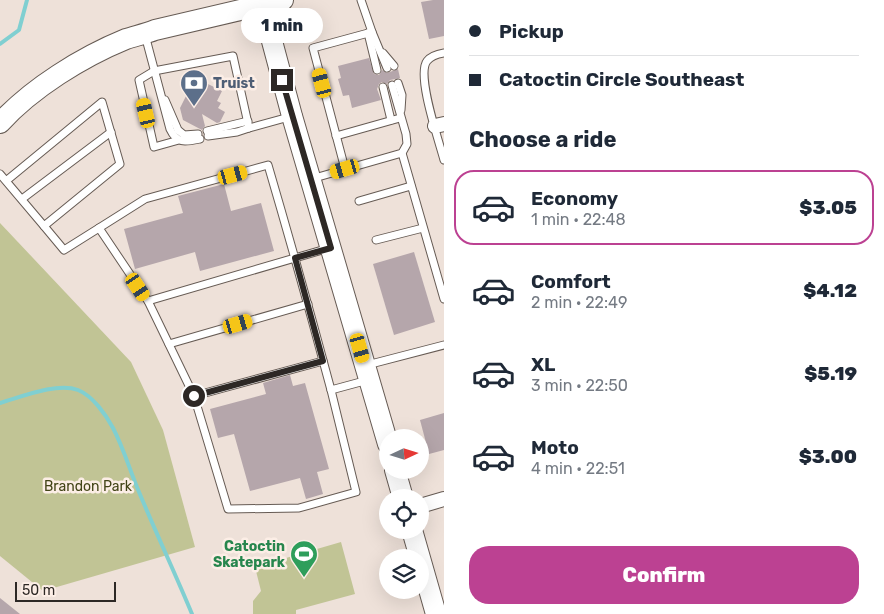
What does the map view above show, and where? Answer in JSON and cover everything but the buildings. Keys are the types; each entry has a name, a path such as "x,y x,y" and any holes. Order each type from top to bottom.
{"main road":[{"path":"0,123 38,90 75,65 128,38 145,35 155,30 261,2 283,0"},
{"path":"261,2 310,179 384,429"},
{"path":"415,539 436,614"}],"street":[{"path":"429,503 444,499"}],"lane":[{"path":"361,0 370,33 385,68 378,45 370,33"},
{"path":"345,169 312,48 370,33"},
{"path":"145,35 154,71 173,137 187,142 199,136 184,135 178,130 160,91"},
{"path":"444,53 435,55 427,61 423,70 424,87 440,125 444,160"},
{"path":"179,140 154,147 138,80 154,71 233,56 249,125"},
{"path":"396,119 402,95 390,85 396,119 406,134 407,144 402,153 444,299"},
{"path":"6,180 102,102 120,164 44,226"},
{"path":"208,134 292,116"},
{"path":"336,136 396,119"},
{"path":"22,200 111,132"},
{"path":"310,179 402,153"},
{"path":"0,174 64,250 145,199 268,166 308,304 356,492 299,508 228,509 194,396 148,301 99,228"},
{"path":"359,201 411,186"},
{"path":"376,240 423,228"},
{"path":"148,301 331,248"},
{"path":"169,344 308,304"},
{"path":"331,390 367,372 444,345"},
{"path":"194,396 323,361"}],"green space":[{"name":"Brandon Park","path":"0,223 131,362 163,430 195,547 43,591 0,556"},
{"name":"Catoctin Skatepark","path":"341,542 355,594 296,610 296,614 253,614 253,601 261,591 255,567"}],"waterway":[{"path":"0,44 19,30 27,0"},
{"path":"0,403 39,391 69,388 84,393 98,406 117,436 145,507 192,614"}],"place":[{"name":"Truist","path":"194,107"},
{"name":"Catoctin Skatepark","path":"304,578"}],"route":[{"path":"194,396 323,361 295,258 331,248 282,80"}]}
